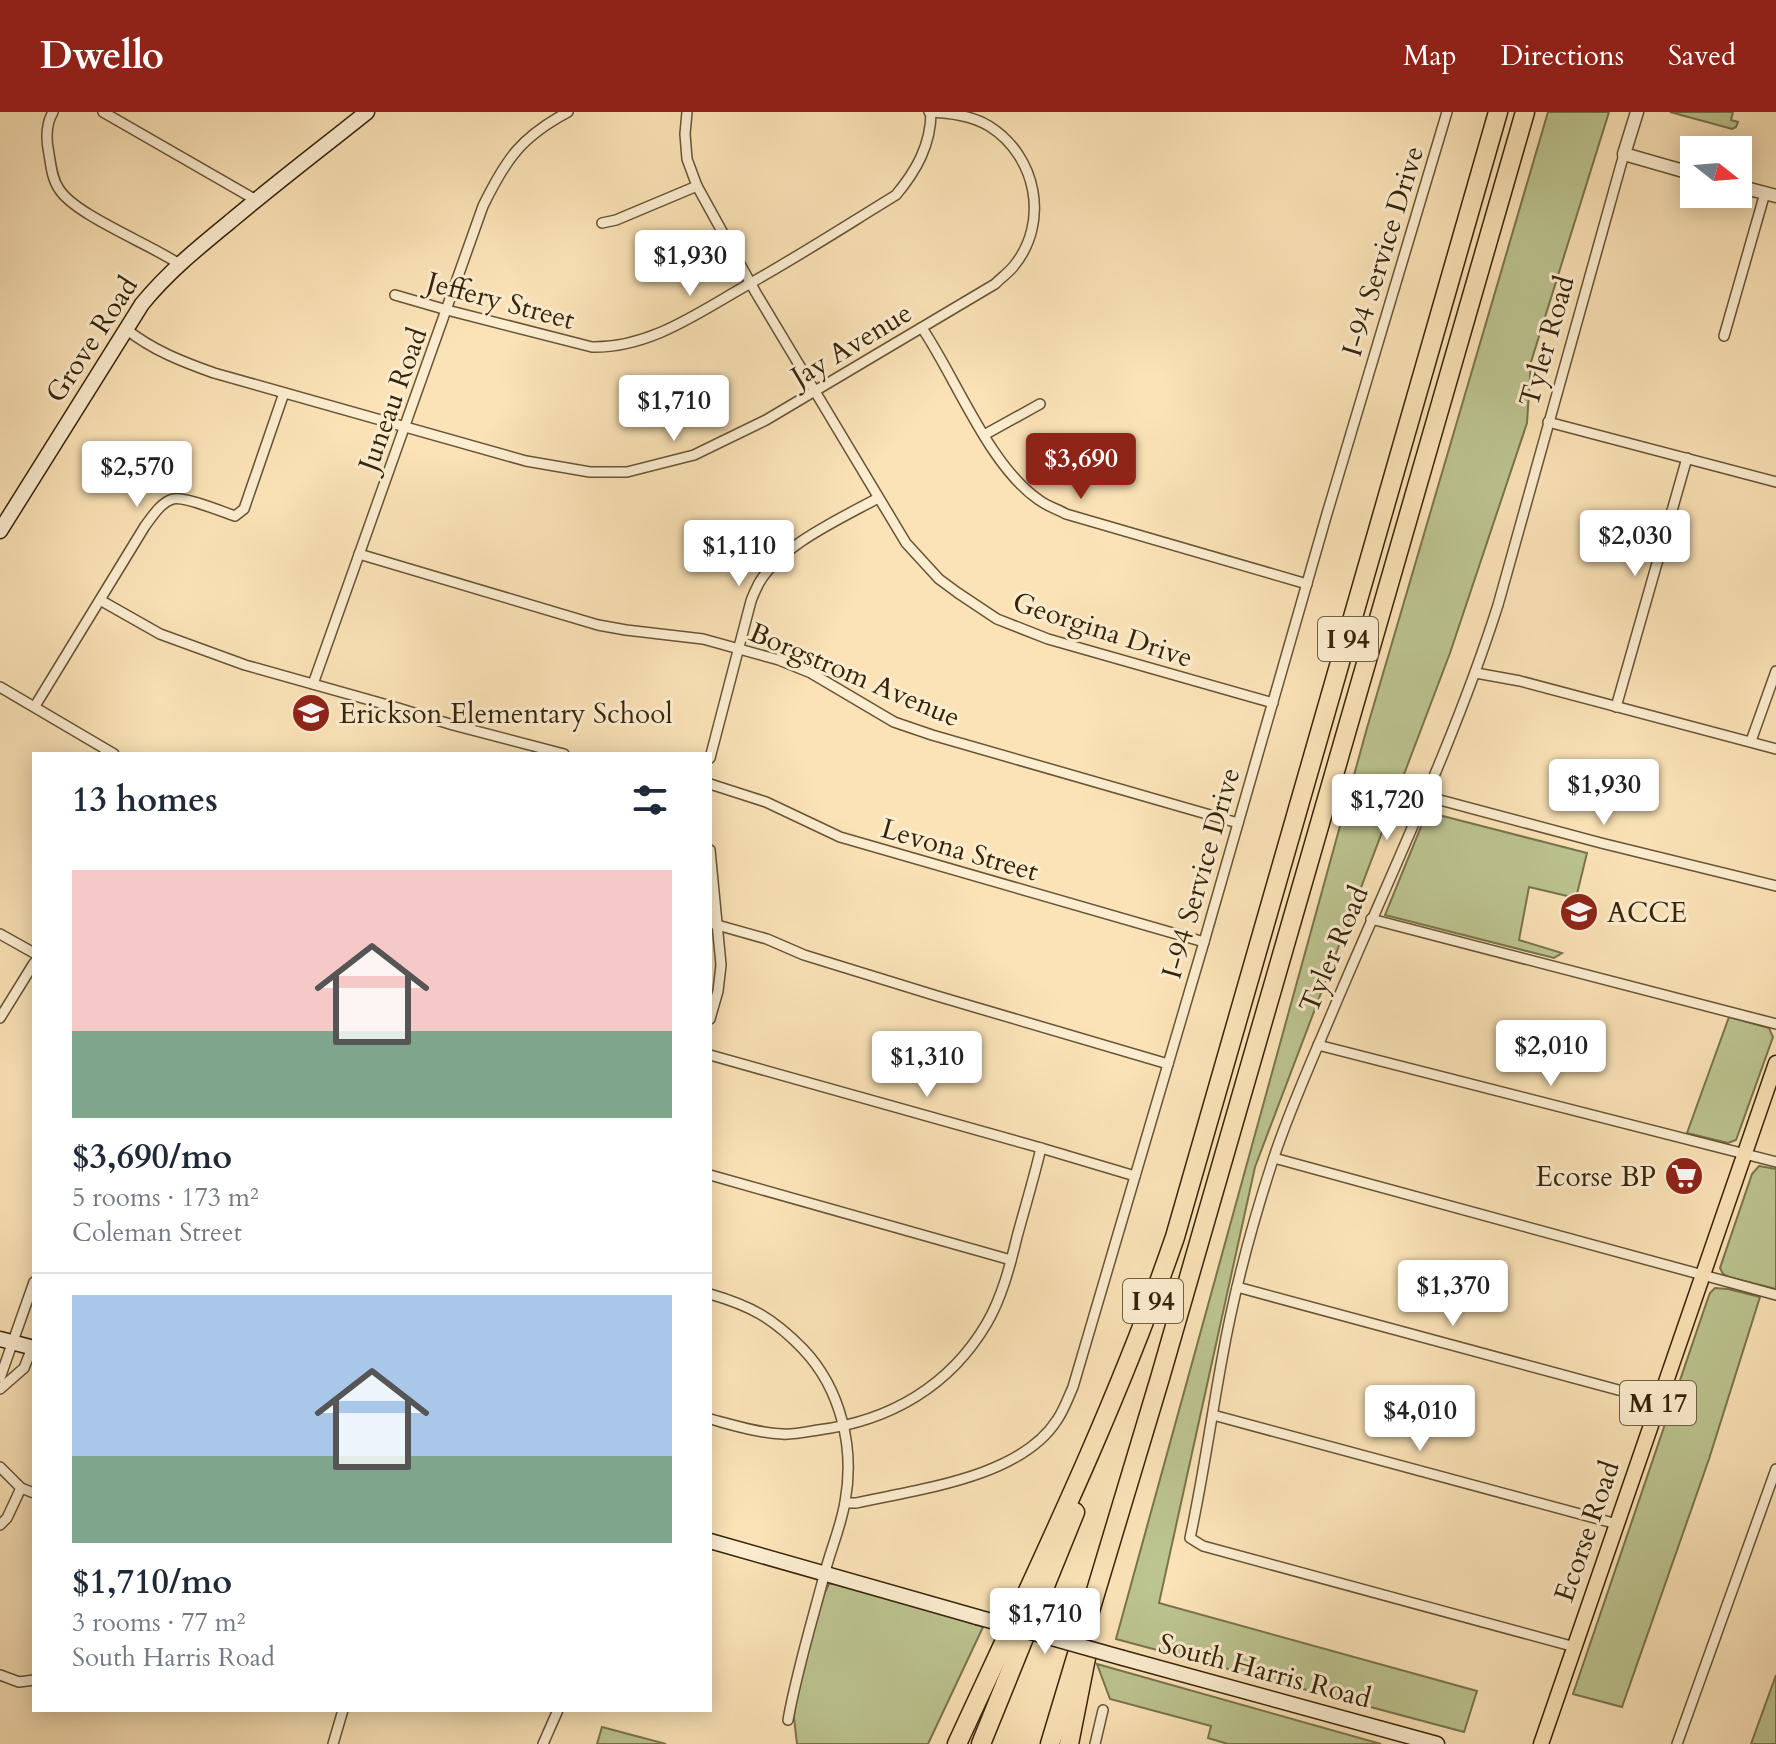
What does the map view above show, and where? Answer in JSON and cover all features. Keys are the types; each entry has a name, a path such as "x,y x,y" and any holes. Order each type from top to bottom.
{"highway":[{"name":"I 94","path":"957,1744 1098,1433 1157,1290 1190,1190 1498,112"},
{"name":"I 94","path":"1050,1744 1160,1378 1525,112"},
{"path":"981,1744 1095,1465 1098,1433"},
{"path":"1069,1744 1089,1643 1088,1612"}],"main road":[{"name":"Grove Road","path":"0,531 126,329 158,284 256,200 367,112"},
{"name":"Ecorse Road","path":"1541,1744 1776,1063"},
{"path":"6,1341 32,1348"},
{"name":"South Harris Road","path":"712,1542 1437,1744"}],"street":[{"path":"53,112 48,125 48,147 54,180 61,193 81,210 179,264"},
{"path":"103,112 256,200"},
{"name":"Juneau Road","path":"313,684 483,206 498,174 516,150 542,126 568,112"},
{"name":"Georgina Drive","path":"687,112 687,159 697,186 878,498 906,543 939,579 997,619 1048,639 1273,703"},
{"name":"Jeffery Street","path":"395,295 592,347 614,347 642,341 751,283 896,195 912,176 926,148 930,112"},
{"name":"Jay Avenue","path":"126,329 181,362 526,461 590,472 627,472 694,455 766,420 995,284 1014,267 1028,242 1034,216 1034,197 1028,170 1014,148 988,126 960,115 930,112"},
{"name":"I-94 Service Drive","path":"845,1503 982,1474 1022,1455 1057,1421 1073,1387 1447,112"},
{"name":"Tyler Road","path":"1575,1647 1203,1546 1190,1538 1237,1287 1274,1158 1318,1045 1476,673 1637,112"},
{"path":"1624,154 1680,170"},
{"path":"602,223 697,186"},
{"path":"1724,336 1770,195"},
{"path":"922,328 984,435 1012,476 1039,501 1066,514 1307,584"},
{"path":"35,706 159,508 171,499 182,499 235,516 244,509 284,393"},
{"path":"984,435 1040,404"},
{"path":"1548,422 1776,482"},
{"path":"1616,707 1687,458"},
{"path":"712,752 738,647 759,583 773,564 792,547 878,498"},
{"name":"Borgstrom Avenue","path":"359,554 598,625 703,639 738,647 811,673 894,722 1238,823"},
{"path":"100,600 160,634 245,665 556,752"},
{"path":"1751,741 1776,671"},
{"path":"1476,673 1520,681 1776,749"},
{"path":"0,687 111,752"},
{"name":"Levona Street","path":"712,785 766,802 840,837 1204,942"},
{"path":"1425,796 1586,840 1776,886"},
{"path":"712,888 721,965 712,1012"},
{"path":"1371,919 1776,1024"},
{"path":"714,925 767,939 804,955 937,996 1168,1064"},
{"path":"0,934 32,952"},
{"path":"0,1018 32,966"},
{"path":"1318,1045 1776,1162"},
{"path":"712,1056 1135,1176"},
{"path":"712,1420 784,1434 843,1427 889,1412 930,1388 965,1352 986,1324 999,1299 1041,1148"},
{"path":"1274,1158 1776,1295"},
{"path":"712,1176 1011,1260"},
{"path":"0,1378 6,1341 32,1286"},
{"path":"1237,1287 1659,1401"},
{"path":"712,1295 762,1314 784,1330 812,1358 835,1394 843,1427 849,1468 845,1503 795,1680 788,1720"},
{"path":"0,1389 24,1368 32,1350"},
{"path":"1213,1415 1617,1524"},
{"path":"0,1467 21,1488 32,1492"},
{"path":"1677,1744 1776,1469"},
{"path":"0,1525 7,1518 21,1488"},
{"path":"0,1675 19,1682 32,1680"},
{"path":"1095,1744 1103,1710"},
{"path":"333,1744 342,1712"},
{"path":"543,1744 557,1712"}],"green space":[{"path":"1548,112 1609,112 1531,362 1527,423 1450,653 1255,1167 1159,1603 1477,1691 1464,1732 1116,1639 1367,728"},
{"path":"1670,112 1733,112 1731,120 1738,122 1732,129"},
{"path":"1427,812 1587,853 1576,898 1529,887 1519,940 1562,953 1554,958 1385,915"},
{"path":"1729,1017 1769,1028 1773,1037 1736,1140 1728,1143 1687,1133"},
{"path":"1759,1166 1776,1169 1776,1289 1729,1277 1720,1268 1752,1174"},
{"path":"1715,1288 1760,1297 1709,1459 1622,1707 1573,1694 1706,1304"},
{"path":"835,1583 983,1627 928,1744 797,1744 794,1718 800,1677 825,1592 829,1584"},
{"path":"1097,1664 1381,1744 1228,1744 1208,1738 1211,1726 1110,1699"},
{"path":"1776,1675 1776,1744 1751,1744"},
{"path":"602,1727 666,1744 597,1744"}],"place":[{"name":"Erickson Elementary School","path":"311,713"},
{"name":"ACCE","path":"1579,912"},
{"name":"Ecorse BP","path":"1684,1176"}]}
